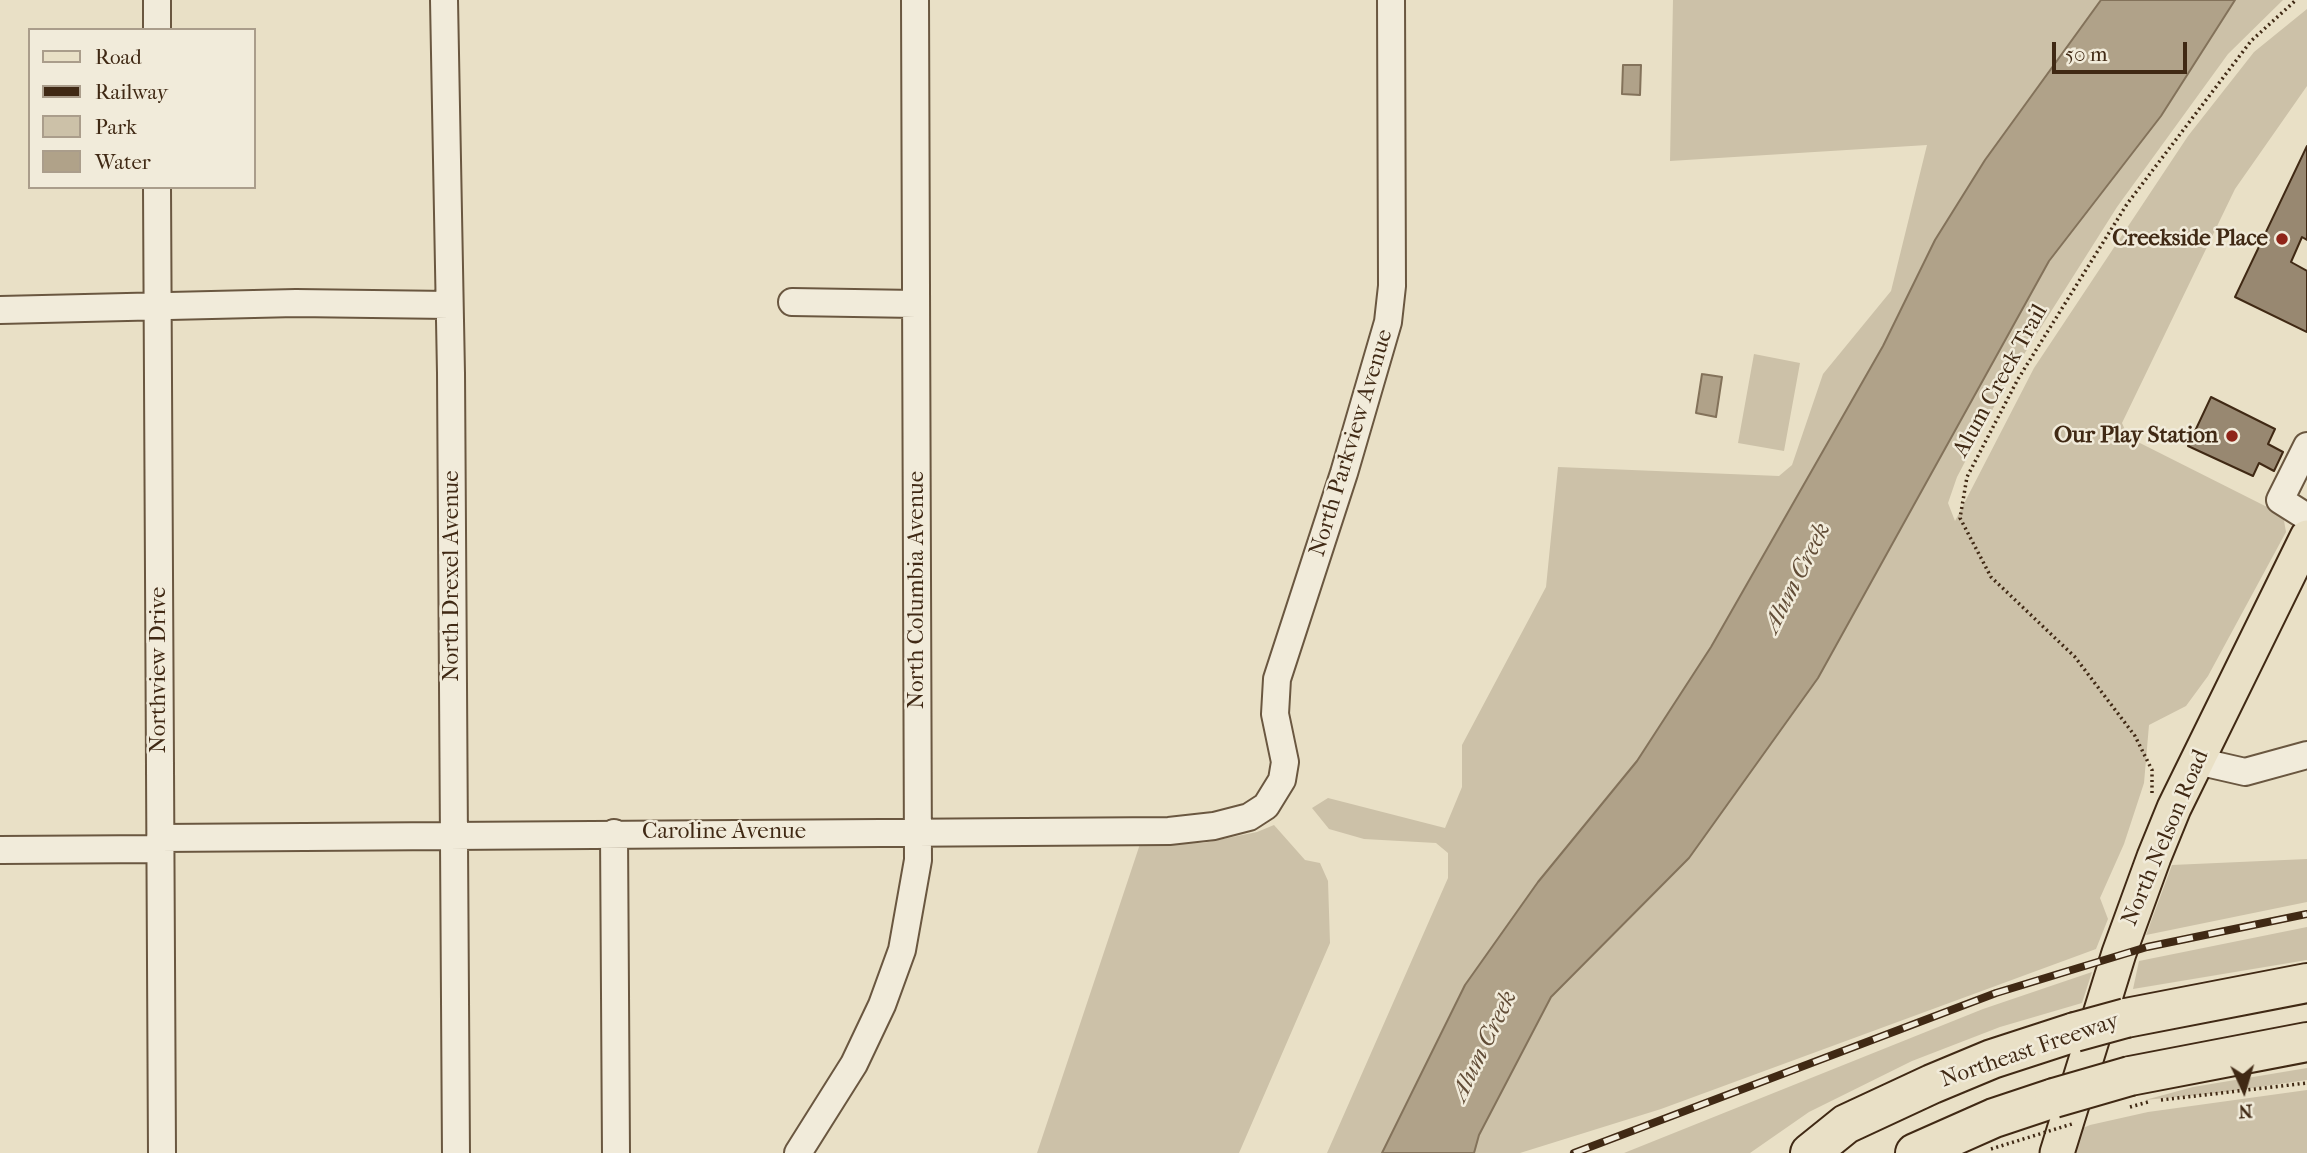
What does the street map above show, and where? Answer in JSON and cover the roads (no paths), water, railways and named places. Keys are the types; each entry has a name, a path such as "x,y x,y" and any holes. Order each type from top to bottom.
{"highway":[{"name":"Northeast Freeway","path":"1810,1153 1846,1124 1992,1059 2126,1018 2307,983"},
{"path":"1915,1153 1994,1118 2062,1113 2134,1096 2307,1042"}],"main road":[{"name":"North Nelson Road","path":"2052,1149 2154,858 2197,761 2307,537"}],"street":[{"path":"157,0 157,28"},
{"name":"North Drexel Avenue","path":"444,0 456,1153"},
{"name":"North Columbia Avenue","path":"799,1153 854,1064 882,1005 902,950 913,899 919,831 915,0"},
{"name":"North Parkview Avenue","path":"1276,793 1285,762 1276,724 1277,679 1345,473 1388,322 1392,286 1391,0"},
{"name":"Northview Drive","path":"157,189 162,1153"},
{"path":"792,302 916,304"},
{"path":"0,310 157,309 296,303 449,305"},
{"path":"2307,446 2280,500 2307,517"},
{"path":"2197,761 2245,772 2307,755"},
{"name":"Caroline Avenue","path":"0,850 160,843 614,833 1169,831 1214,826 1250,817 1276,793"},
{"path":"614,833 616,1153"}],"water":[{"name":"Alum Creek","path":"2101,0 2235,0 2161,116 2049,261 1818,678 1689,858 1551,997 1479,1135 1474,1153 1382,1153 1465,985 1538,882 1637,761 1711,647 1883,346 1935,240 1985,160"},
{"path":"1623,65 1641,65 1640,95 1622,94"},
{"path":"1702,374 1722,377 1716,417 1696,413"}],"railway":[{"path":"1574,1153 1996,993 2147,947 2307,914"}],"place":[{"name":"Creekside Place","path":"2282,239"},
{"name":"Our Play Station","path":"2232,436"}]}
